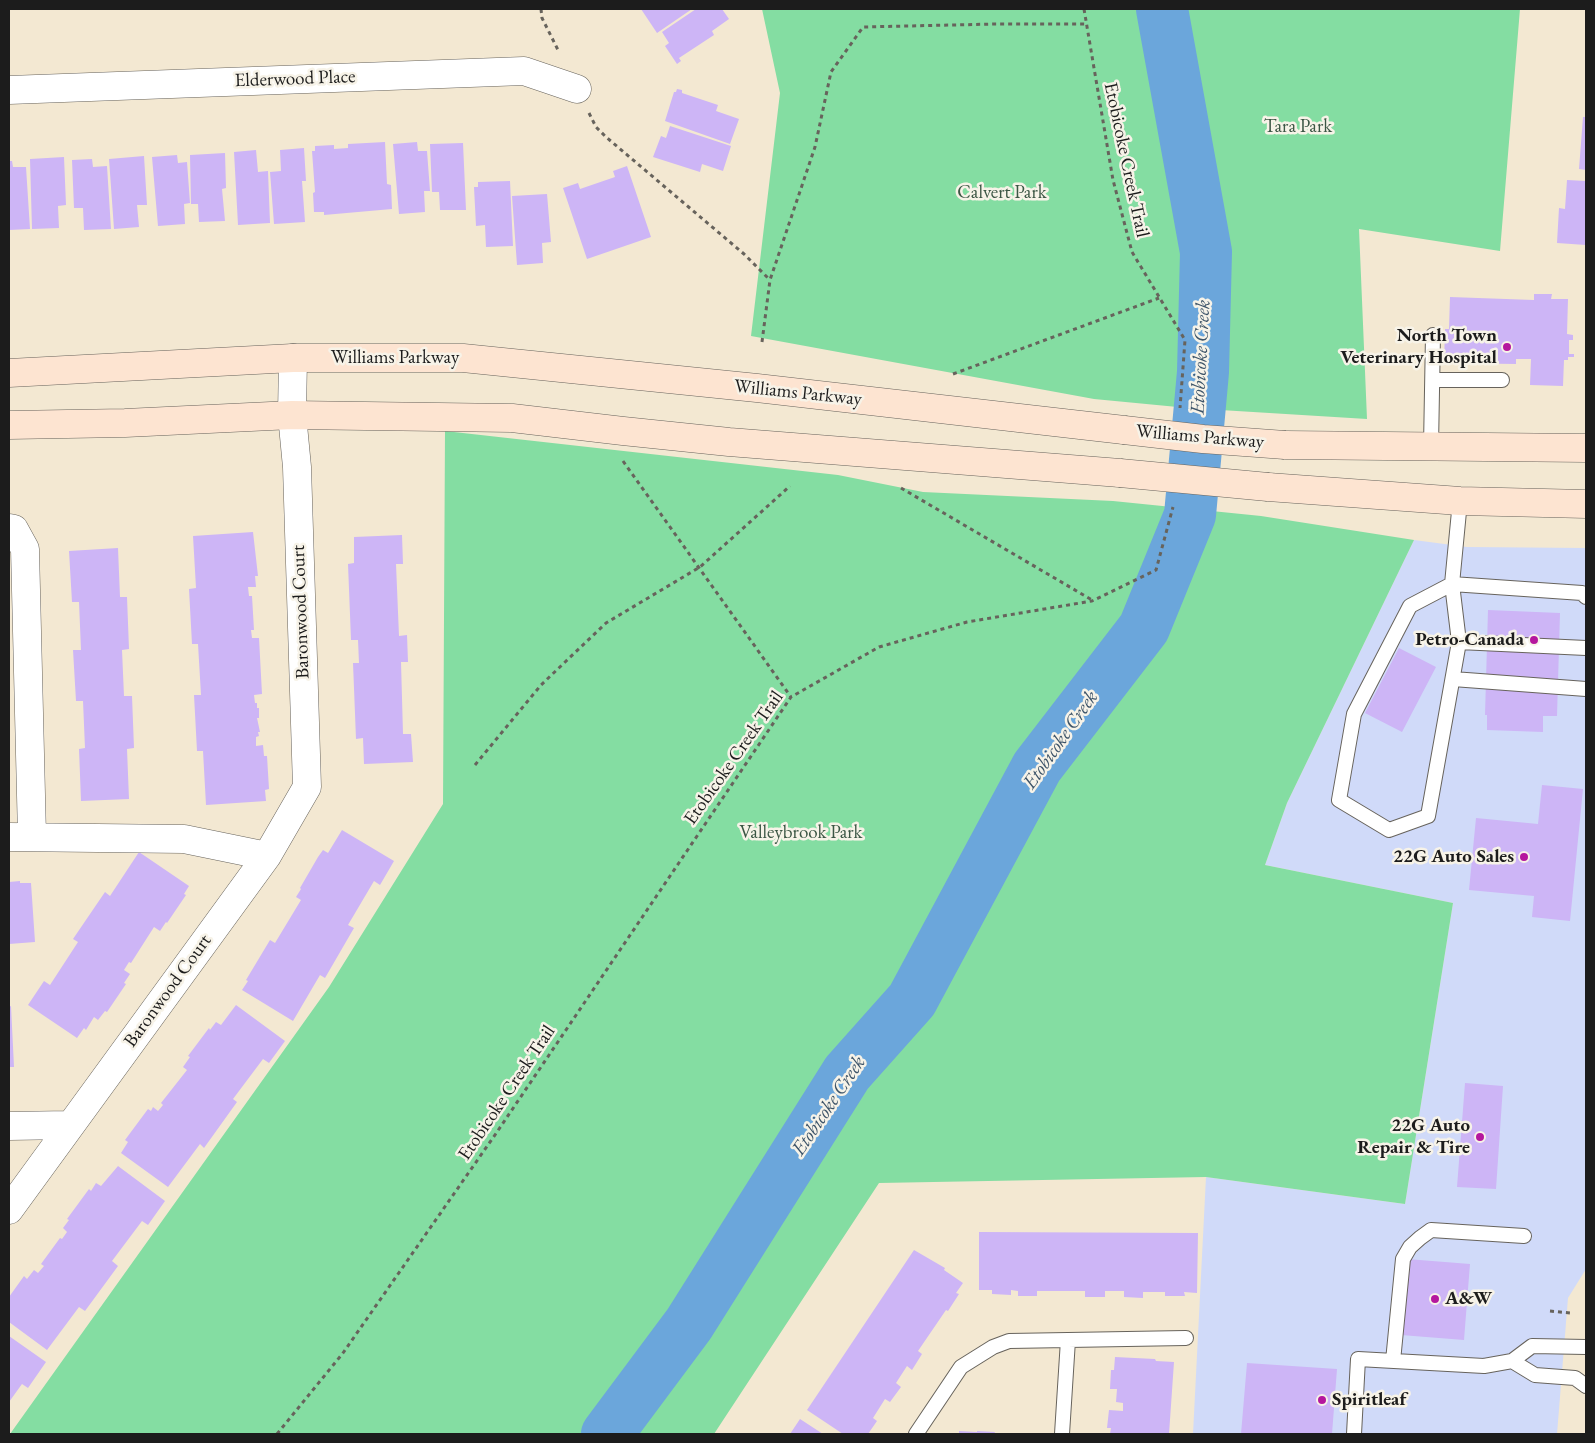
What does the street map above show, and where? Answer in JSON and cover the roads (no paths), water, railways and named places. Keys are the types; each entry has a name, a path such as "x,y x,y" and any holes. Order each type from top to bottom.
{"main road":[{"name":"Williams Parkway","path":"9,373 293,358 464,358 757,388 1203,439 1285,445 1586,448"},
{"path":"9,426 292,415 512,418 624,432 729,442 1120,473 1268,487 1460,502 1586,504"}],"street":[{"name":"Elderwood Place","path":"9,90 524,70 577,89"},
{"name":"Baronwood Court","path":"9,1210 267,856 307,788 297,476 292,415 293,358"},
{"path":"9,528 14,529 25,549 20,836 184,839 267,856"},
{"path":"9,1126 69,1126"}],"lane":[{"path":"1431,446 1433,335"},
{"path":"1433,380 1502,380"},
{"path":"1460,502 1452,584 1459,642 1428,816 1389,830 1340,800 1354,714 1410,606 1452,584 1582,592 1586,597"},
{"path":"1459,642 1586,648"},
{"path":"1453,679 1586,689"},
{"path":"1393,1361 1404,1259 1410,1247 1431,1230 1524,1236"},
{"path":"916,1434 961,1367 993,1346 1009,1341 1186,1338"},
{"path":"1062,1434 1068,1340"},
{"path":"1354,1434 1358,1359 1484,1366 1512,1361 1532,1346 1586,1347"},
{"path":"1512,1361 1535,1376 1575,1378 1586,1386"}],"waterway":[{"name":"Etobicoke Creek","path":"607,1434 689,1324 847,1073 912,1000 1037,767 1144,628 1190,515 1203,372 1206,252 1162,9"}],"place":[{"name":"North Town Veterinary Hospital","path":"1507,347"},
{"name":"Petro-Canada","path":"1534,640"},
{"name":"22G Auto Sales","path":"1524,857"},
{"name":"22G Auto Repair & Tire","path":"1480,1137"},
{"name":"A&W","path":"1435,1299"},
{"name":"Spiritleaf","path":"1322,1400"}],"park label":[{"name":"Tara Park","path":"1298,127"},
{"name":"Calvert Park","path":"1002,193"},
{"name":"Valleybrook Park","path":"801,833"}]}
